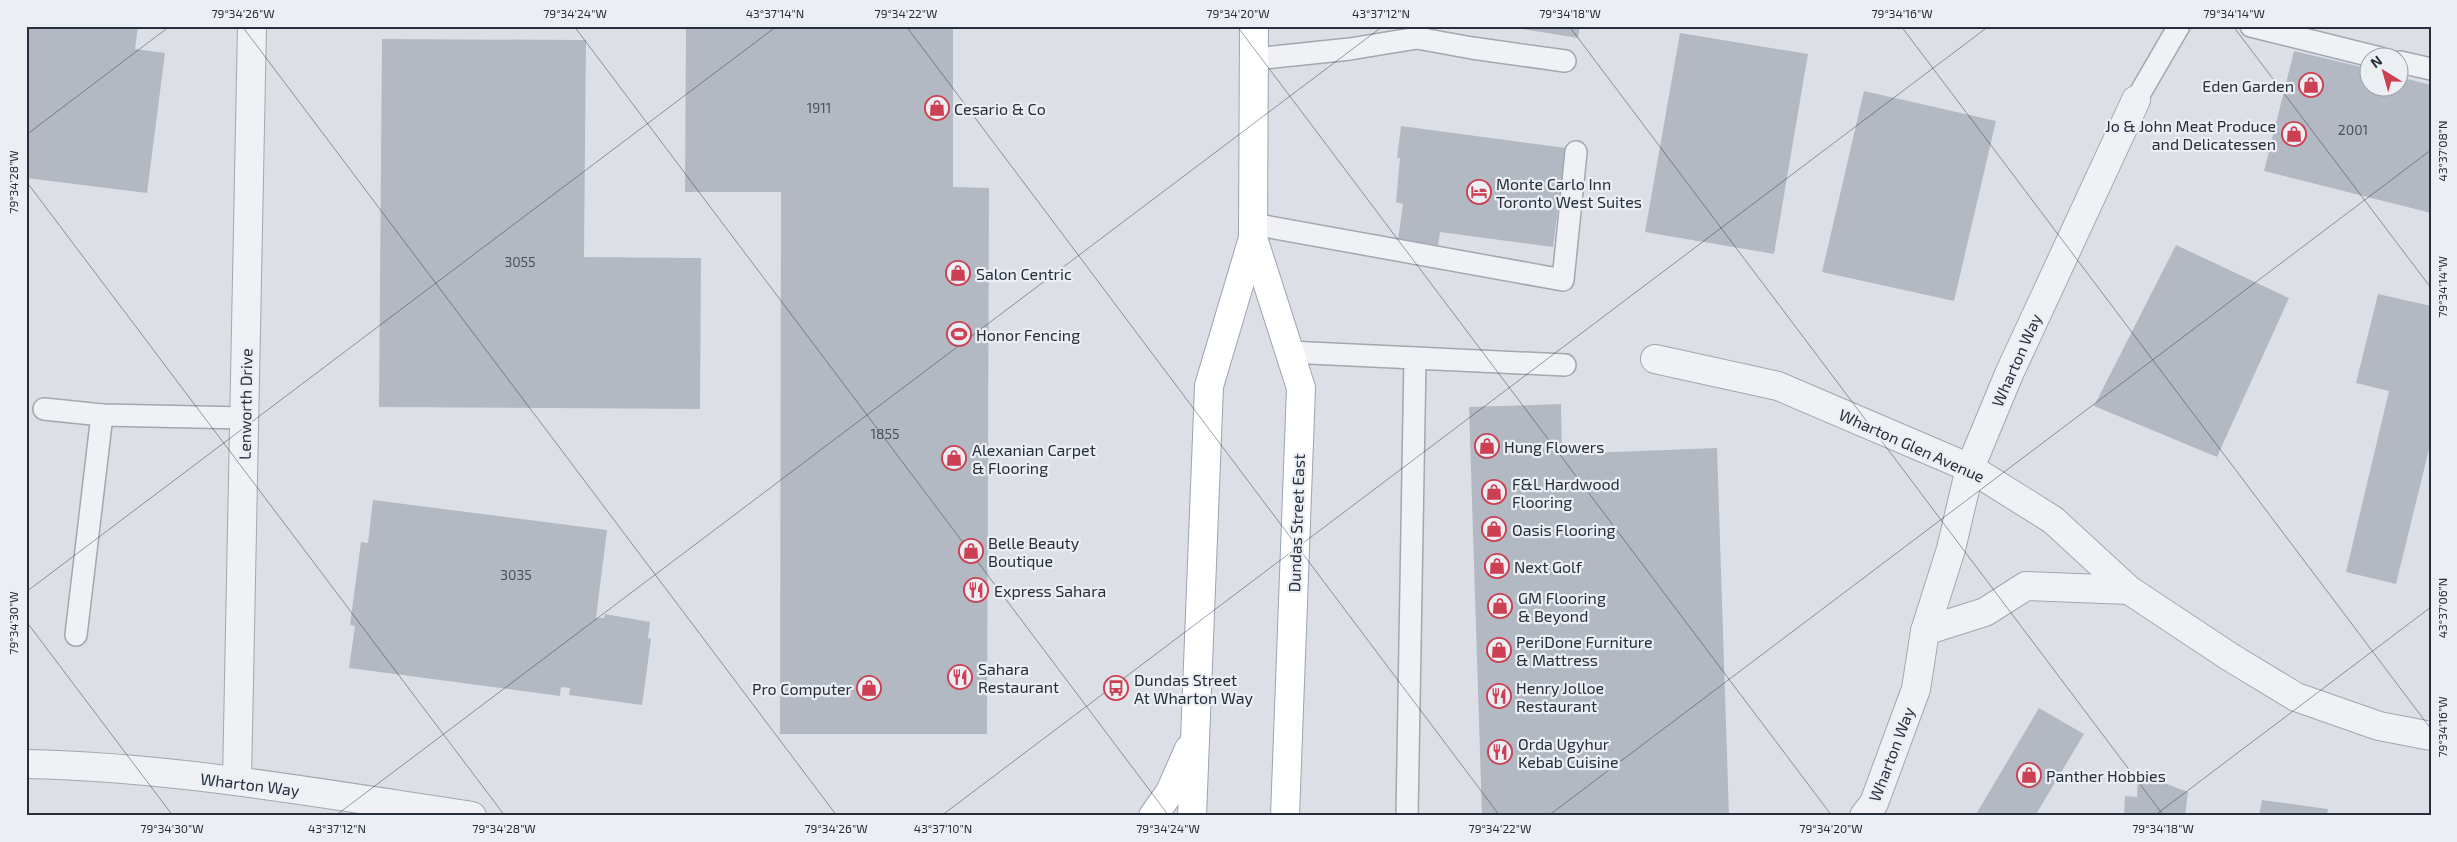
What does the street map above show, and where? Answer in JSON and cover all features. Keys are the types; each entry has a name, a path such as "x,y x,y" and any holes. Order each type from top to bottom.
{"main road":[{"name":"Dundas Street East","path":"1192,816 1209,386 1253,231 1254,26"},
{"name":"Dundas Street East","path":"1253,231 1301,388 1285,816"},
{"path":"1153,816 1170,792 1196,734"}],"street":[{"name":"Lenworth Drive","path":"237,781 252,26"},
{"name":"Wharton Way","path":"1864,816 1874,803 1916,689 1925,631 1951,549 1970,468 2008,374 2136,100"},
{"name":"Wharton Glen Avenue","path":"1655,359 1778,386 1970,468 2053,520 2129,590 2230,657 2296,697 2379,726 2431,736"},
{"path":"1925,631 1984,612 2026,586 2129,590"},
{"name":"Wharton Way","path":"26,764 69,765 237,781 472,816"}],"lane":[{"path":"2136,100 2179,26"},
{"path":"2251,26 2360,53"},
{"path":"1254,59 1350,49 1417,32 1472,48 1565,61"},
{"path":"2410,64 2431,69"},
{"path":"1253,231 1563,280 1576,152"},
{"path":"1289,352 1565,364"},
{"path":"1407,816 1415,358"},
{"path":"44,409 102,415 244,418"},
{"path":"76,635 102,415"}],"building":[{"path":"26,26 138,26 135,49 165,53 147,193 26,178"},
{"path":"686,26 953,26 953,187 989,188 987,734 780,734 781,192 685,192"},
{"path":"1504,26 1580,26 1578,38"},
{"path":"1680,33 1808,54 1774,254 1645,232"},
{"path":"382,39 586,40 584,257 701,258 700,409 379,407"},
{"path":"2294,51 2360,67 2360,98 2410,98 2410,80 2431,85 2431,213 2264,171"},
{"path":"1864,91 1996,121 1954,301 1822,272"},
{"name":"Monte Carlo Inn Toronto West Suites","path":"1401,126 1566,148 1553,247 1440,232 1438,245 1398,240 1403,204 1396,202 1400,158 1397,158"},
{"path":"2176,245 2289,298 2217,457 2094,406"},
{"path":"2378,294 2431,306 2431,441 2396,584 2346,572 2389,391 2356,383"},
{"path":"1561,404 1562,454 1717,448 1729,816 1482,816 1469,407"},
{"path":"373,500 607,530 596,618 604,618 605,614 650,622 648,638 651,639 642,705 569,695 570,688 561,687 560,696 349,668 355,626 350,625 361,542 368,543"},
{"name":"Panther Hobbies","path":"2039,708 2084,734 2035,816 1975,816"},
{"path":"2138,773 2188,792 2185,816 2124,816 2125,796 2137,797"},
{"path":"2262,800 2328,809 2327,816 2259,816"}],"place":[{"name":"Eden Garden","path":"2311,85"},
{"name":"Cesario & Co","path":"937,108"},
{"name":"Jo & John Meat Produce and Delicatessen","path":"2294,134"},
{"name":"Monte Carlo Inn Toronto West Suites","path":"1479,192"},
{"name":"Salon Centric","path":"958,273"},
{"name":"Honor Fencing","path":"959,334"},
{"name":"Hung Flowers","path":"1487,446"},
{"name":"Alexanian Carpet & Flooring","path":"954,458"},
{"name":"F&L Hardwood Flooring","path":"1494,492"},
{"name":"Oasis Flooring","path":"1494,529"},
{"name":"Belle Beauty Boutique","path":"971,551"},
{"name":"Next Golf","path":"1497,566"},
{"name":"Express Sahara","path":"976,590"},
{"name":"GM Flooring & Beyond","path":"1500,606"},
{"name":"PeriDone Furniture & Mattress","path":"1499,650"},
{"name":"Sahara Restaurant","path":"960,677"},
{"name":"Pro Computer","path":"869,688"},
{"name":"Dundas Street At Wharton Way","path":"1116,688"},
{"name":"Henry Jolloe Restaurant","path":"1499,696"},
{"name":"Orda Ugyhur Kebab Cuisine","path":"1500,752"},
{"name":"Panther Hobbies","path":"2029,775"}]}
